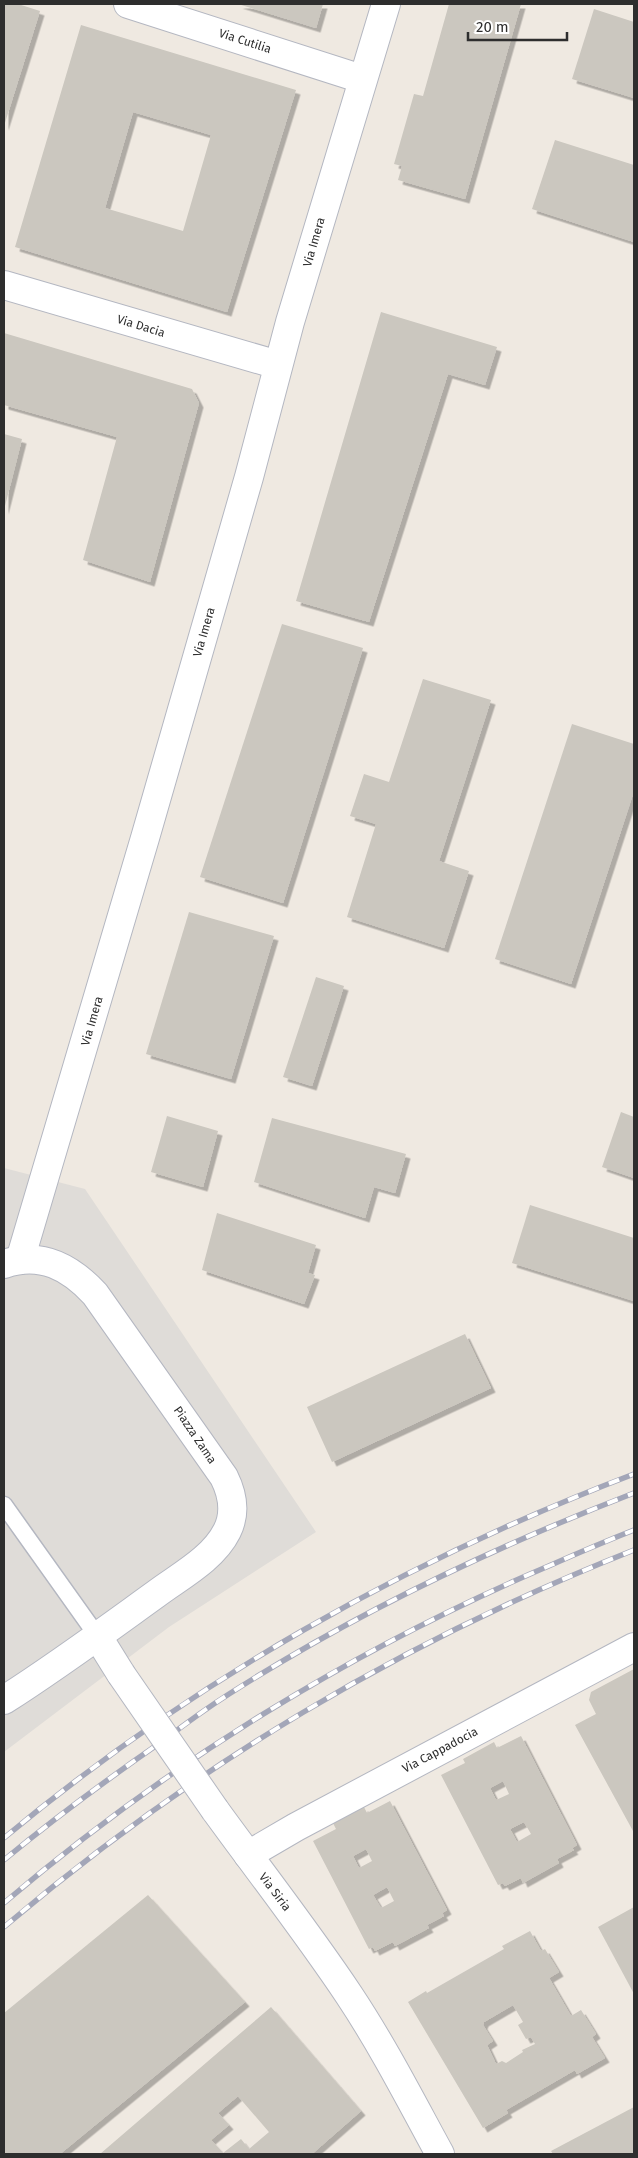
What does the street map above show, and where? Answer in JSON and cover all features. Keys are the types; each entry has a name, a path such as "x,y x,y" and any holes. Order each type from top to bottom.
{"street":[{"name":"Via Cutilia","path":"128,4 362,79"},
{"name":"Via Imera","path":"12,1262 143,847 246,486 278,364 386,4"},
{"name":"Via Dacia","path":"4,285 278,364"},
{"name":"Piazza Zama","path":"4,1700 98,1637 211,1553 221,1542 232,1519 232,1498 224,1477 95,1294 70,1271 58,1265 46,1261 12,1262"},
{"name":"Via Siria","path":"98,1637 121,1674 215,1810 350,1996 385,2054 440,2154"},
{"name":"Via Cappadocia","path":"248,1855 296,1827 634,1647"}],"lane":[{"path":"4,1504 98,1637"}],"shaded area":[{"path":"4,1168 85,1189 316,1532 169,1627 4,1752"}],"building":[{"path":"4,4 18,4 40,11 4,126"},
{"path":"238,4 323,4 316,28"},
{"path":"449,4 521,4 465,199 398,180 402,166 394,164 414,94 423,96"},
{"path":"594,9 634,22 634,98 572,79"},
{"path":"81,25 296,90 227,312 15,247","holes":["133,112 211,135 183,231 105,208"]},
{"path":"555,140 634,165 634,242 532,209"},
{"path":"381,312 497,347 485,385 448,374 369,622 296,601"},
{"path":"4,333 192,389 199,403 150,582 83,560 117,437 4,405"},
{"path":"4,434 22,439 4,510"},
{"path":"282,624 363,648 283,903 200,877"},
{"path":"423,679 491,700 439,861 469,871 444,948 347,917 376,824 350,816 364,774 389,782"},
{"path":"572,724 634,744 634,791 571,984 495,959"},
{"path":"189,912 274,936 231,1079 146,1054"},
{"path":"316,977 344,986 312,1086 283,1077"},
{"path":"621,1112 634,1117 634,1178 602,1167"},
{"path":"167,1116 218,1131 203,1187 151,1172"},
{"path":"272,1118 406,1154 395,1193 374,1187 365,1218 254,1182"},
{"path":"530,1205 634,1238 634,1301 512,1263"},
{"path":"217,1213 316,1245 308,1273 315,1275 304,1304 202,1270"},
{"path":"465,1334 491,1388 332,1462 307,1407"},
{"path":"634,1669 633,1831 575,1725 596,1714 589,1700 591,1692"},
{"path":"521,1736 577,1845 572,1848 574,1850 557,1859 559,1863 523,1883 521,1878 505,1886 503,1883 498,1885 441,1775 465,1763 463,1759 494,1742 497,1748","holes":["503,1781 509,1794 496,1800 490,1788","524,1822 531,1834 517,1842 510,1829"]},
{"path":"390,1801 447,1910 442,1913 444,1916 427,1925 429,1928 395,1946 393,1942 375,1951 373,1947 369,1949 313,1841 336,1829 333,1823 364,1807 367,1813","holes":["366,1849 372,1861 359,1868 353,1856","387,1887 394,1901 381,1908 373,1895"]},
{"path":"148,1895 245,2002 60,2154 4,2154 4,2013"},
{"path":"634,1907 634,1994 598,1927"},
{"path":"530,1931 541,1951 545,1949 559,1972 549,1978 571,2016 581,2010 596,2034 592,2037 605,2058 577,2074 575,2070 506,2110 508,2113 483,2128 408,2002 504,1949 502,1946","holes":["513,2005 523,2022 518,2025 526,2039 531,2037 535,2044 522,2050 523,2052 506,2063 502,2061 496,2064 487,2045 493,2041 483,2025 484,2022"]},
{"path":"271,2007 361,2111 312,2154 100,2154","holes":["238,2096 269,2132 249,2149 241,2139 223,2153 211,2140 229,2125 218,2113"]},
{"path":"634,2107 634,2154 553,2154 551,2151"}],"railway":[{"path":"4,1838 75,1781 149,1727 226,1677 304,1630 384,1586 466,1545 549,1508 634,1474"},
{"path":"4,1860 43,1828 196,1716 277,1664 427,1583 530,1536 634,1493"},
{"path":"4,1903 130,1803 264,1713 334,1672 477,1598 634,1530"},
{"path":"4,1927 76,1868 150,1813 226,1761 303,1712 383,1667 464,1625 548,1586 634,1550"}]}
